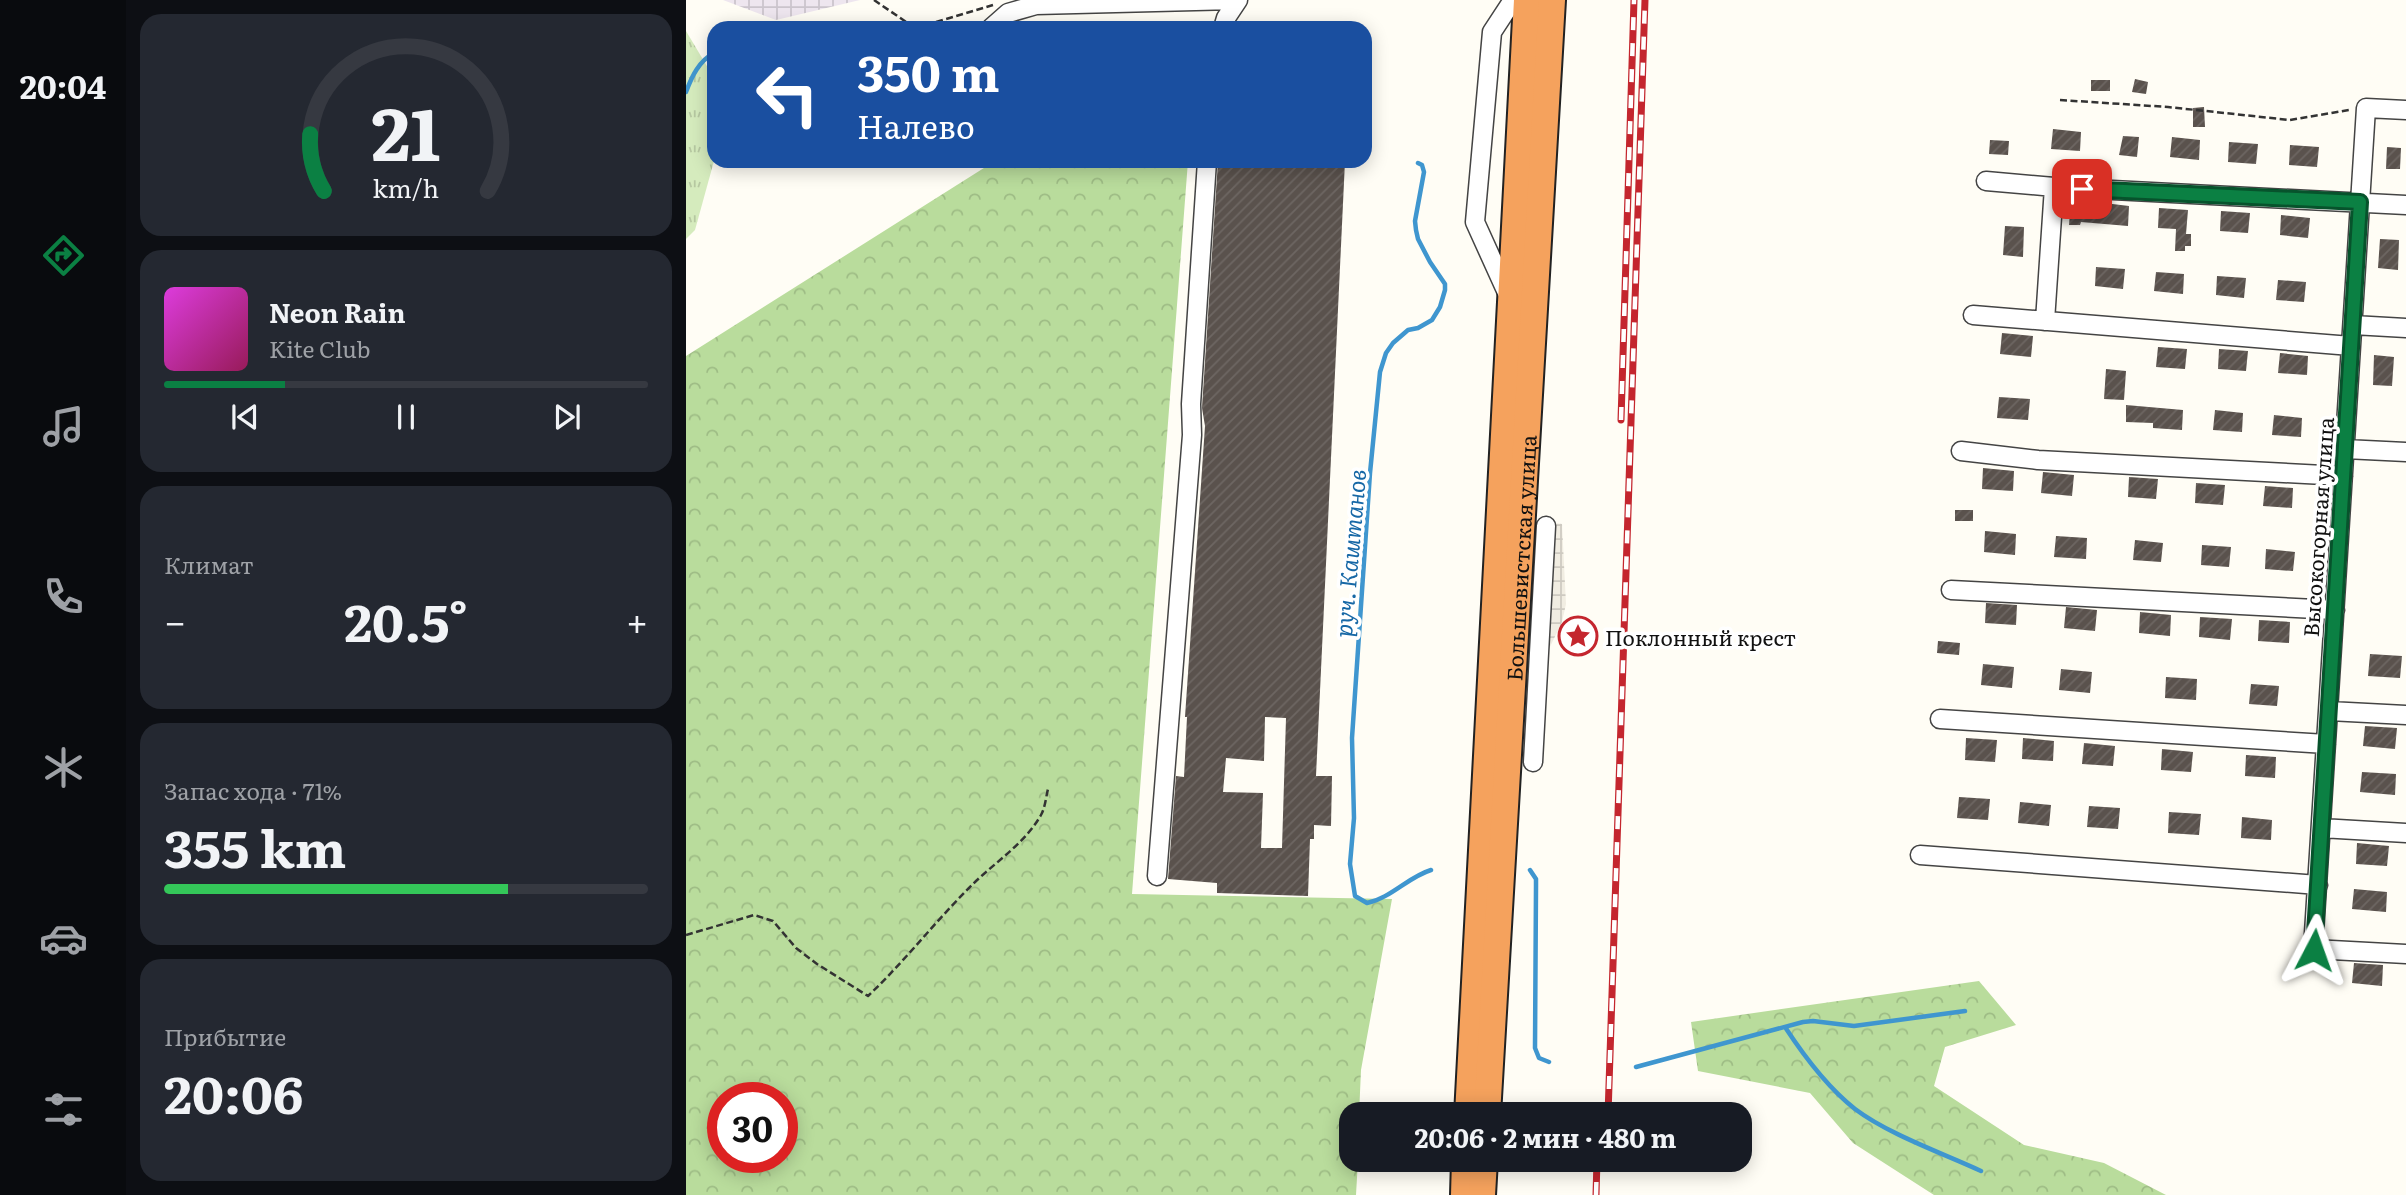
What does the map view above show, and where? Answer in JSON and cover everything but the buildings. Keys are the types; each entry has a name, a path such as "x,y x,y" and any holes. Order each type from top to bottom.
{"highway":[{"name":"Большевистская улица","path":"1469,1102 1527,0"},
{"name":"Большевистская улица","path":"1488,1102 1552,0"},
{"path":"1464,1195 1465,1172"},
{"path":"1482,1195 1483,1172"}],"street":[{"path":"998,21 1007,13 1036,5 1237,0"},
{"path":"1225,21 1237,0"},
{"path":"1511,303 1475,222 1492,32 1513,0"},
{"path":"2366,108 2406,110"},
{"name":"Высокогорная улица","path":"2366,108 2314,950 2406,954"},
{"path":"1157,876 1192,435 1191,404 1208,168"},
{"path":"1986,181 2054,187 2406,205"},
{"path":"2045,321 2054,187"},
{"path":"1973,315 2351,346"},
{"path":"2353,325 2406,328"},
{"path":"2345,449 2406,452"},
{"path":"1961,451 2038,460 2343,476"},
{"path":"1533,762 1546,526"},
{"path":"1951,590 2335,610"},
{"path":"2329,711 2406,715"},
{"path":"1940,719 2326,744"},
{"path":"2321,828 2406,833"},
{"path":"1920,855 2318,885"}],"path":[{"path":"874,0 905,21"},
{"path":"938,21 990,5 1028,7"},
{"path":"2060,100 2168,107 2290,120 2366,108"},
{"path":"686,934 754,915 773,921 796,948 869,996 895,970 924,934 1030,829 1042,813 1048,789"}],"shaded area":[{"path":"723,0 860,0 776,20"},
{"path":"1555,523 1562,524 1566,604 1562,622 1548,651 1548,679 1534,678 1549,632"}],"green space":[{"path":"686,31 707,66 707,168 712,168 695,230 686,239"},
{"path":"984,168 1187,168 1132,894 1392,899 1361,1070 1360,1102 1339,1102 1339,1172 1357,1172 1356,1195 686,1195 686,356"},
{"path":"1979,981 2016,1025 1945,1047 1934,1086 2024,1145 2104,1163 2166,1195 1934,1195 1853,1143 1810,1093 1698,1071 1691,1022"}],"waterway":[{"name":"руч. Каштанов","path":"686,92 697,69 707,58"},
{"name":"руч. Каштанов","path":"1418,163 1422,165 1424,172 1415,221 1416,230 1430,262 1445,284 1445,290 1440,307 1432,320 1408,330 1393,343 1386,353 1380,372 1370,473 1352,738 1354,818 1350,864 1355,896 1367,903 1384,897 1431,870"},
{"name":"руч. Каштанов","path":"1530,870 1536,879 1535,1048 1539,1058 1549,1062"},
{"name":"руч. Каштанов","path":"1636,1067 1803,1022 1854,1026 1965,1011"},
{"path":"1785,1027 1817,1071 1855,1109 1899,1135 1981,1171"}],"railway":[{"path":"1621,420 1634,0"},
{"path":"1608,1102 1645,0"},
{"path":"1596,1195 1597,1172"}],"place":[{"name":"Поклонный крест","path":"1578,636"}],"route":[{"path":"2082,189 2360,202 2314,950"}]}
